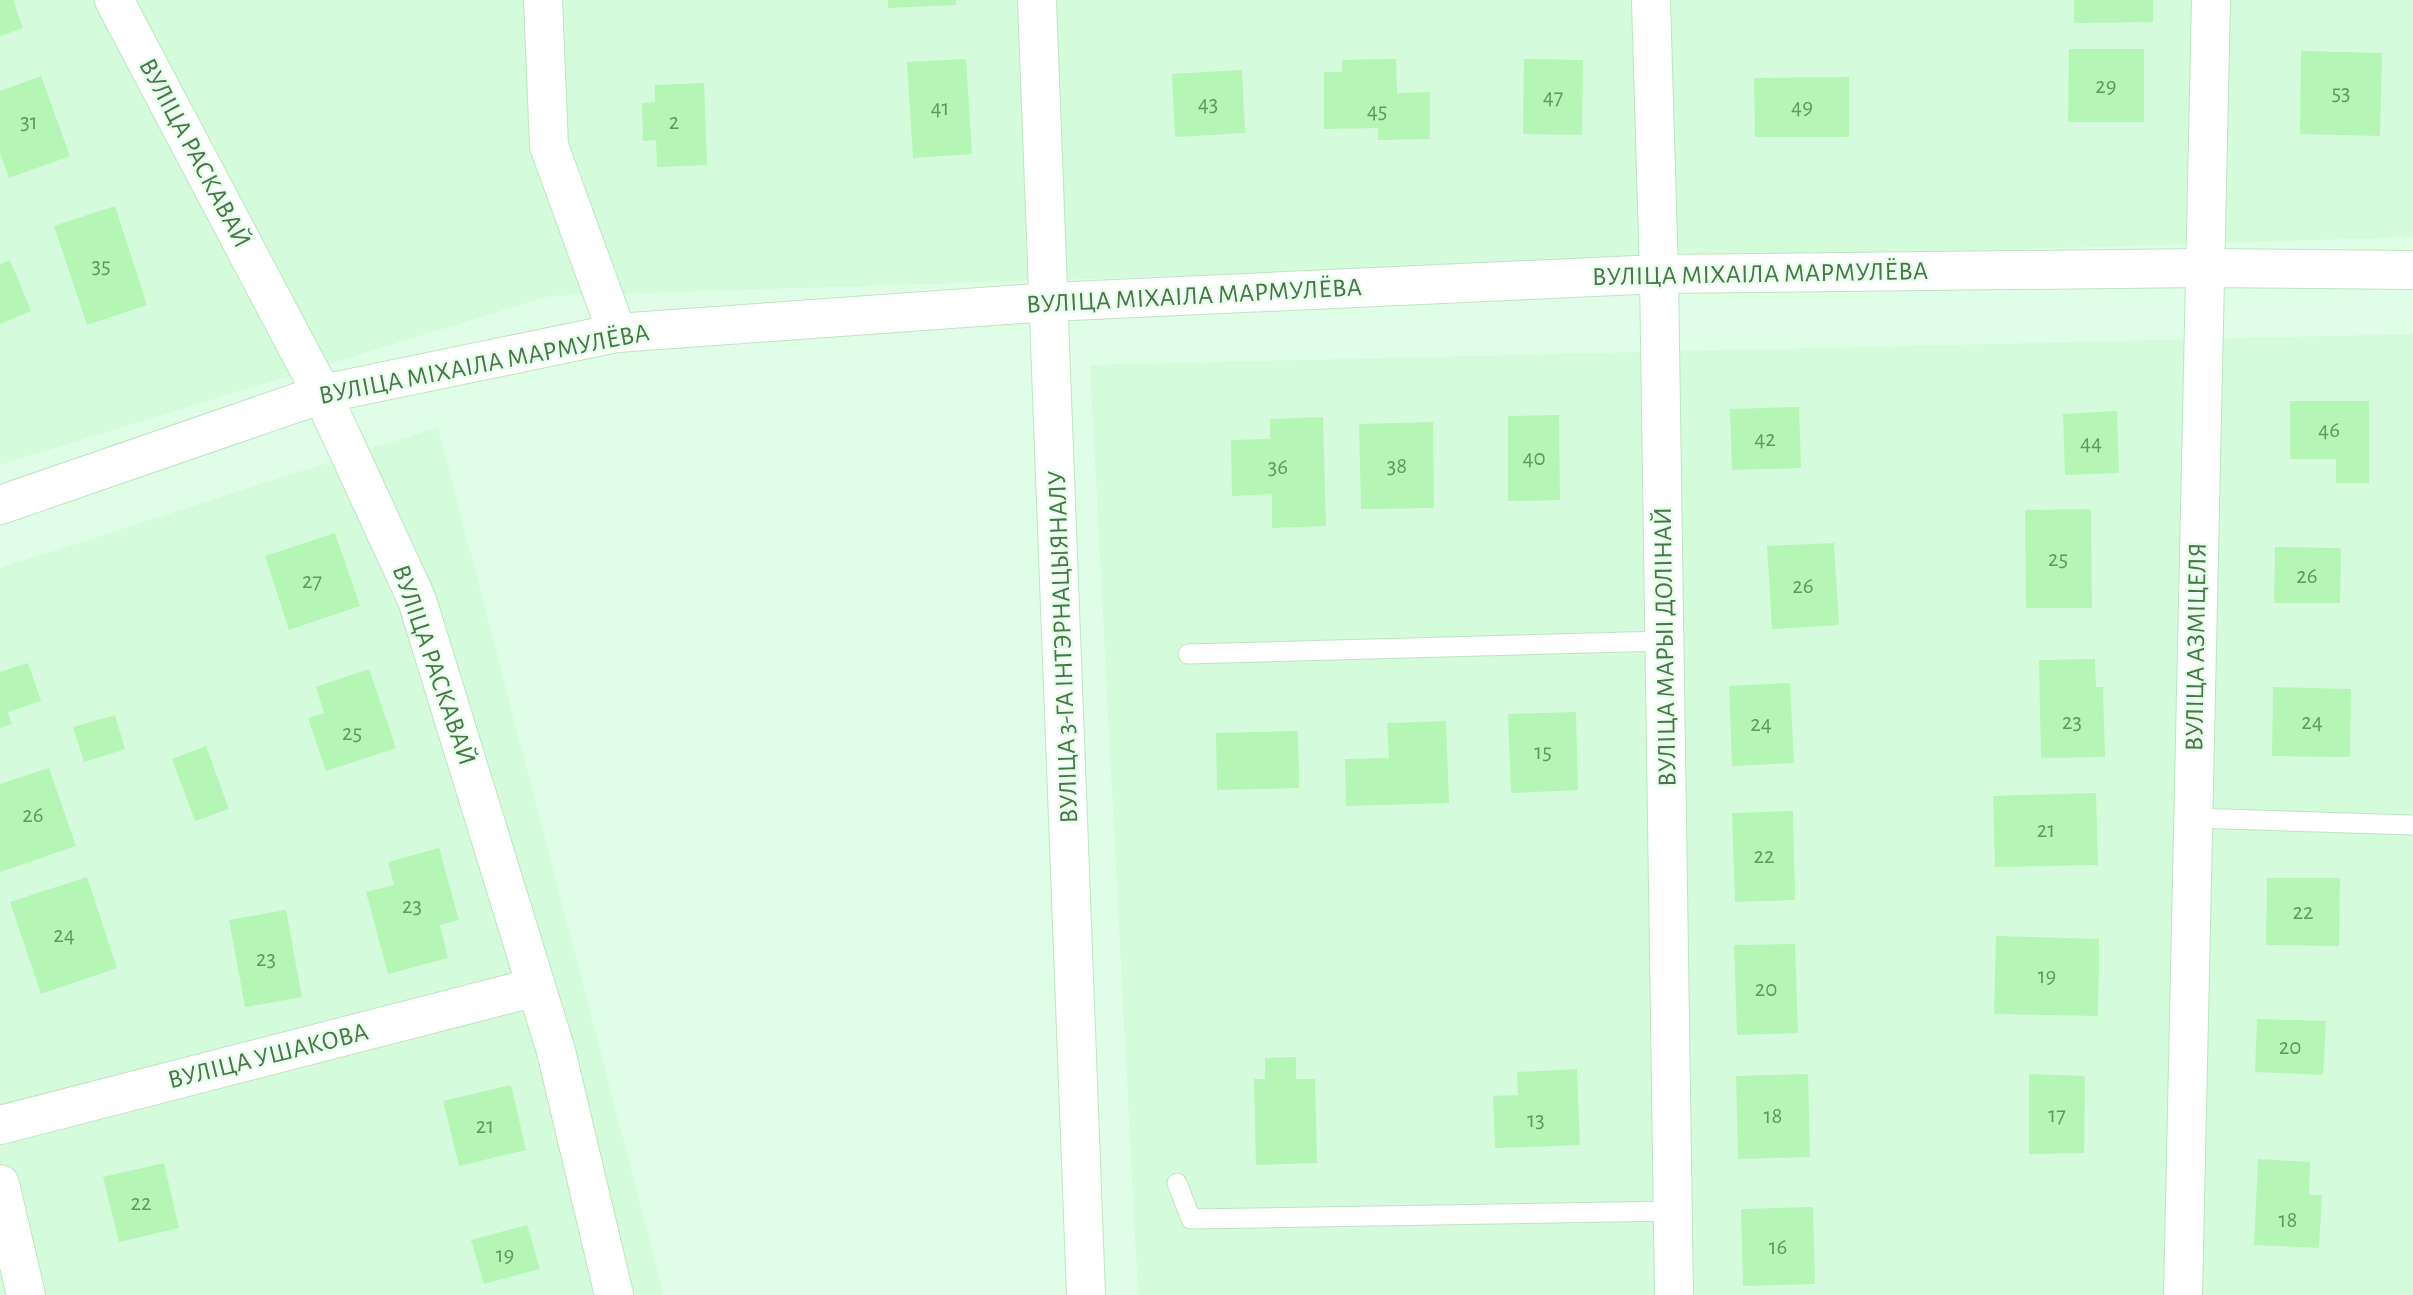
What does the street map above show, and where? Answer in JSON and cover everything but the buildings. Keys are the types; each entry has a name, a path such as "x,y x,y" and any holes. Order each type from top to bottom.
{"street":[{"name":"ВУЛІЦА РАСКАВАЙ","path":"114,0 322,394 417,600 556,1051 614,1295"},
{"path":"543,0 549,146 617,333"},
{"name":"ВУЛІЦА 3-ГА ІНТЭРНАЦЫЯНАЛУ","path":"1037,0 1086,1295"},
{"name":"ВУЛІЦА МАРЫІ ДОЛІНАЙ","path":"1651,0 1659,274 1674,1295"},
{"name":"ВУЛІЦА АЗМІЦЕЛЯ","path":"2183,1295 2211,0"},
{"name":"ВУЛІЦА МІХАІЛА МАРМУЛЁВА","path":"0,505 322,394 617,333 1050,302 1659,274 2204,268 2413,270"},
{"name":"ВУЛІЦА УШАКОВА","path":"0,1125 536,987"},
{"path":"0,1184 26,1295"}],"lane":[{"path":"1188,654 1665,641"},
{"path":"2193,818 2413,825"},
{"path":"1177,1184 1191,1219 1673,1211"}],"shaded area":[{"path":"0,0 2413,0 2413,237 550,296 0,465"},
{"path":"2413,334 2413,1295 1138,1295 1090,365"},
{"path":"438,427 664,1295 0,1295 0,568"}]}
